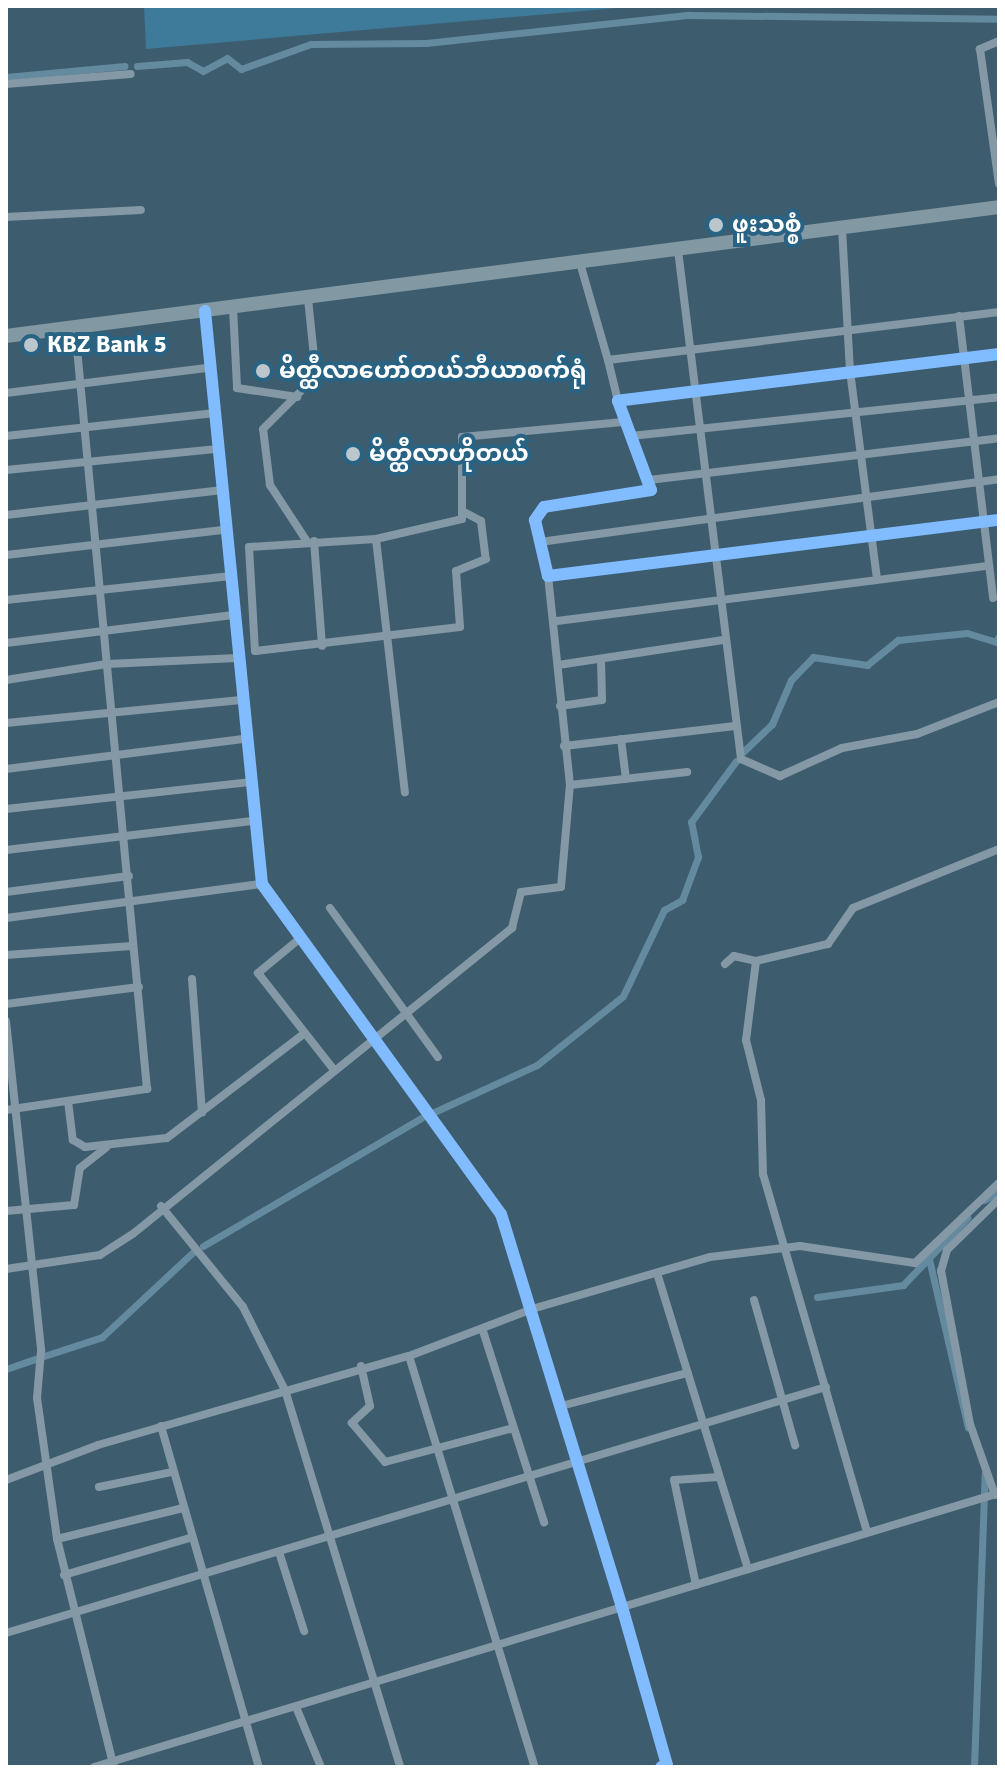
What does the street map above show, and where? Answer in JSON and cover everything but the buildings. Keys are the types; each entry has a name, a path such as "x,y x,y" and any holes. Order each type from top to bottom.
{"highway":[{"path":"6,336 999,207"}],"street":[{"path":"999,41 980,49 999,184"},
{"path":"6,84 131,74"},
{"path":"6,217 141,210"},
{"path":"842,228 850,371 870,499 877,579"},
{"path":"678,250 733,726 741,759 780,776 842,748 917,734 999,702"},
{"path":"6,1269 33,1268 100,1255 512,928 521,892 561,887 570,785 560,706 557,621 536,512 647,495 649,480 618,401 580,263"},
{"path":"308,298 316,376 263,429 270,485 310,541 322,646"},
{"path":"233,308 237,388 298,397"},
{"path":"205,311 223,530 262,884 369,1040 501,1214 622,1607 665,1766"},
{"path":"608,360 688,346 999,312"},
{"path":"959,316 965,403 993,598"},
{"path":"10,1110 147,1089 100,589 96,503 87,460 75,327"},
{"path":"618,401 694,388 999,354"},
{"path":"6,393 208,368"},
{"path":"631,436 698,435 999,397"},
{"path":"6,436 213,413"},
{"path":"466,513 462,437 625,422"},
{"path":"649,480 999,438"},
{"path":"6,470 215,449"},
{"path":"540,542 710,514 870,499 999,479"},
{"path":"6,515 221,490"},
{"path":"466,513 481,521 486,559 456,571 463,624 387,639 255,651 246,549 310,541 376,539 466,513"},
{"path":"548,576 716,560 999,520"},
{"path":"6,555 223,530"},
{"path":"376,539 405,792"},
{"path":"557,621 988,566"},
{"path":"6,600 229,576"},
{"path":"6,643 233,615"},
{"path":"558,665 723,640"},
{"path":"6,680 107,664 237,658"},
{"path":"560,706 604,697 601,659"},
{"path":"6,723 111,710 241,700"},
{"path":"564,746 733,726"},
{"path":"6,769 245,739"},
{"path":"621,739 626,779"},
{"path":"570,785 687,772"},
{"path":"6,809 250,782"},
{"path":"6,850 254,821"},
{"path":"725,964 734,956 756,961 828,944 853,908 999,849"},
{"path":"6,892 129,876"},
{"path":"6,918 262,884"},
{"path":"330,908 438,1057"},
{"path":"298,940 258,973 302,1035 334,1070"},
{"path":"6,955 132,946"},
{"path":"756,961 746,1040 761,1100 763,1174 867,1532"},
{"path":"192,979 202,1113"},
{"path":"6,1004 139,987"},
{"path":"6,1021 10,1110 33,1268 47,1462 57,1539 72,1613 113,1764"},
{"path":"68,1101 73,1140 107,1147 167,1138 302,1035"},
{"path":"6,1211 74,1205 80,1168 107,1147"},
{"path":"6,1480 47,1462 361,1366 409,1356 483,1331 532,1309 657,1273 785,1247 915,1263 999,1183"},
{"path":"94,1767 113,1764 997,1494 970,1424 941,1271 947,1250 999,1199"},
{"path":"161,1206 243,1307 285,1390 400,1767"},
{"path":"657,1273 748,1569"},
{"path":"754,1300 780,1403 795,1445"},
{"path":"483,1331 544,1522"},
{"path":"409,1356 535,1767"},
{"path":"361,1366 370,1406 352,1423 370,1451 385,1462 438,1453 514,1428"},
{"path":"561,1406 688,1373"},
{"path":"6,1633 826,1387"},
{"path":"161,1426 190,1538 259,1767"},
{"path":"99,1487 172,1472"},
{"path":"696,1585 674,1480 719,1477"},
{"path":"57,1539 183,1508"},
{"path":"64,1575 190,1538"},
{"path":"279,1552 304,1631"},
{"path":"296,1707 321,1767"}],"shaded area":[{"path":"144,6 640,6 146,49"}],"waterway":[{"path":"137,66 187,62 203,71 227,58 241,69 311,44 426,43 690,15 999,19"},
{"path":"6,77 124,66"},
{"path":"744,751 772,724 791,680 813,657 867,665 898,640 967,633 996,642 999,636"},
{"path":"432,1113 537,1065 623,996 664,910 682,900 698,857 691,822 736,761"},
{"path":"203,1246 421,1118"},
{"path":"984,1200 999,1192"},
{"path":"817,1297 903,1285 967,1218"},
{"path":"44,1356 102,1337 193,1252"},
{"path":"929,1259 968,1428"},
{"path":"6,1369 35,1359"},
{"path":"974,1767 985,1473"}],"cycle path":[{"path":"205,311 262,884 501,1214 622,1607 667,1765 661,1767"},
{"path":"999,354 618,401 651,490 544,507 535,520 548,576 999,520"}],"place":[{"name":"ဖူးသစ္စံ","path":"716,225"},
{"name":"KBZ Bank 5","path":"31,345"},
{"name":"မိတ္ထီလာဟော်တယ်ဘီယာစက်ရုံ","path":"263,371"},
{"name":"မိတ္ထီလာဟိုတယ်","path":"353,454"}]}
